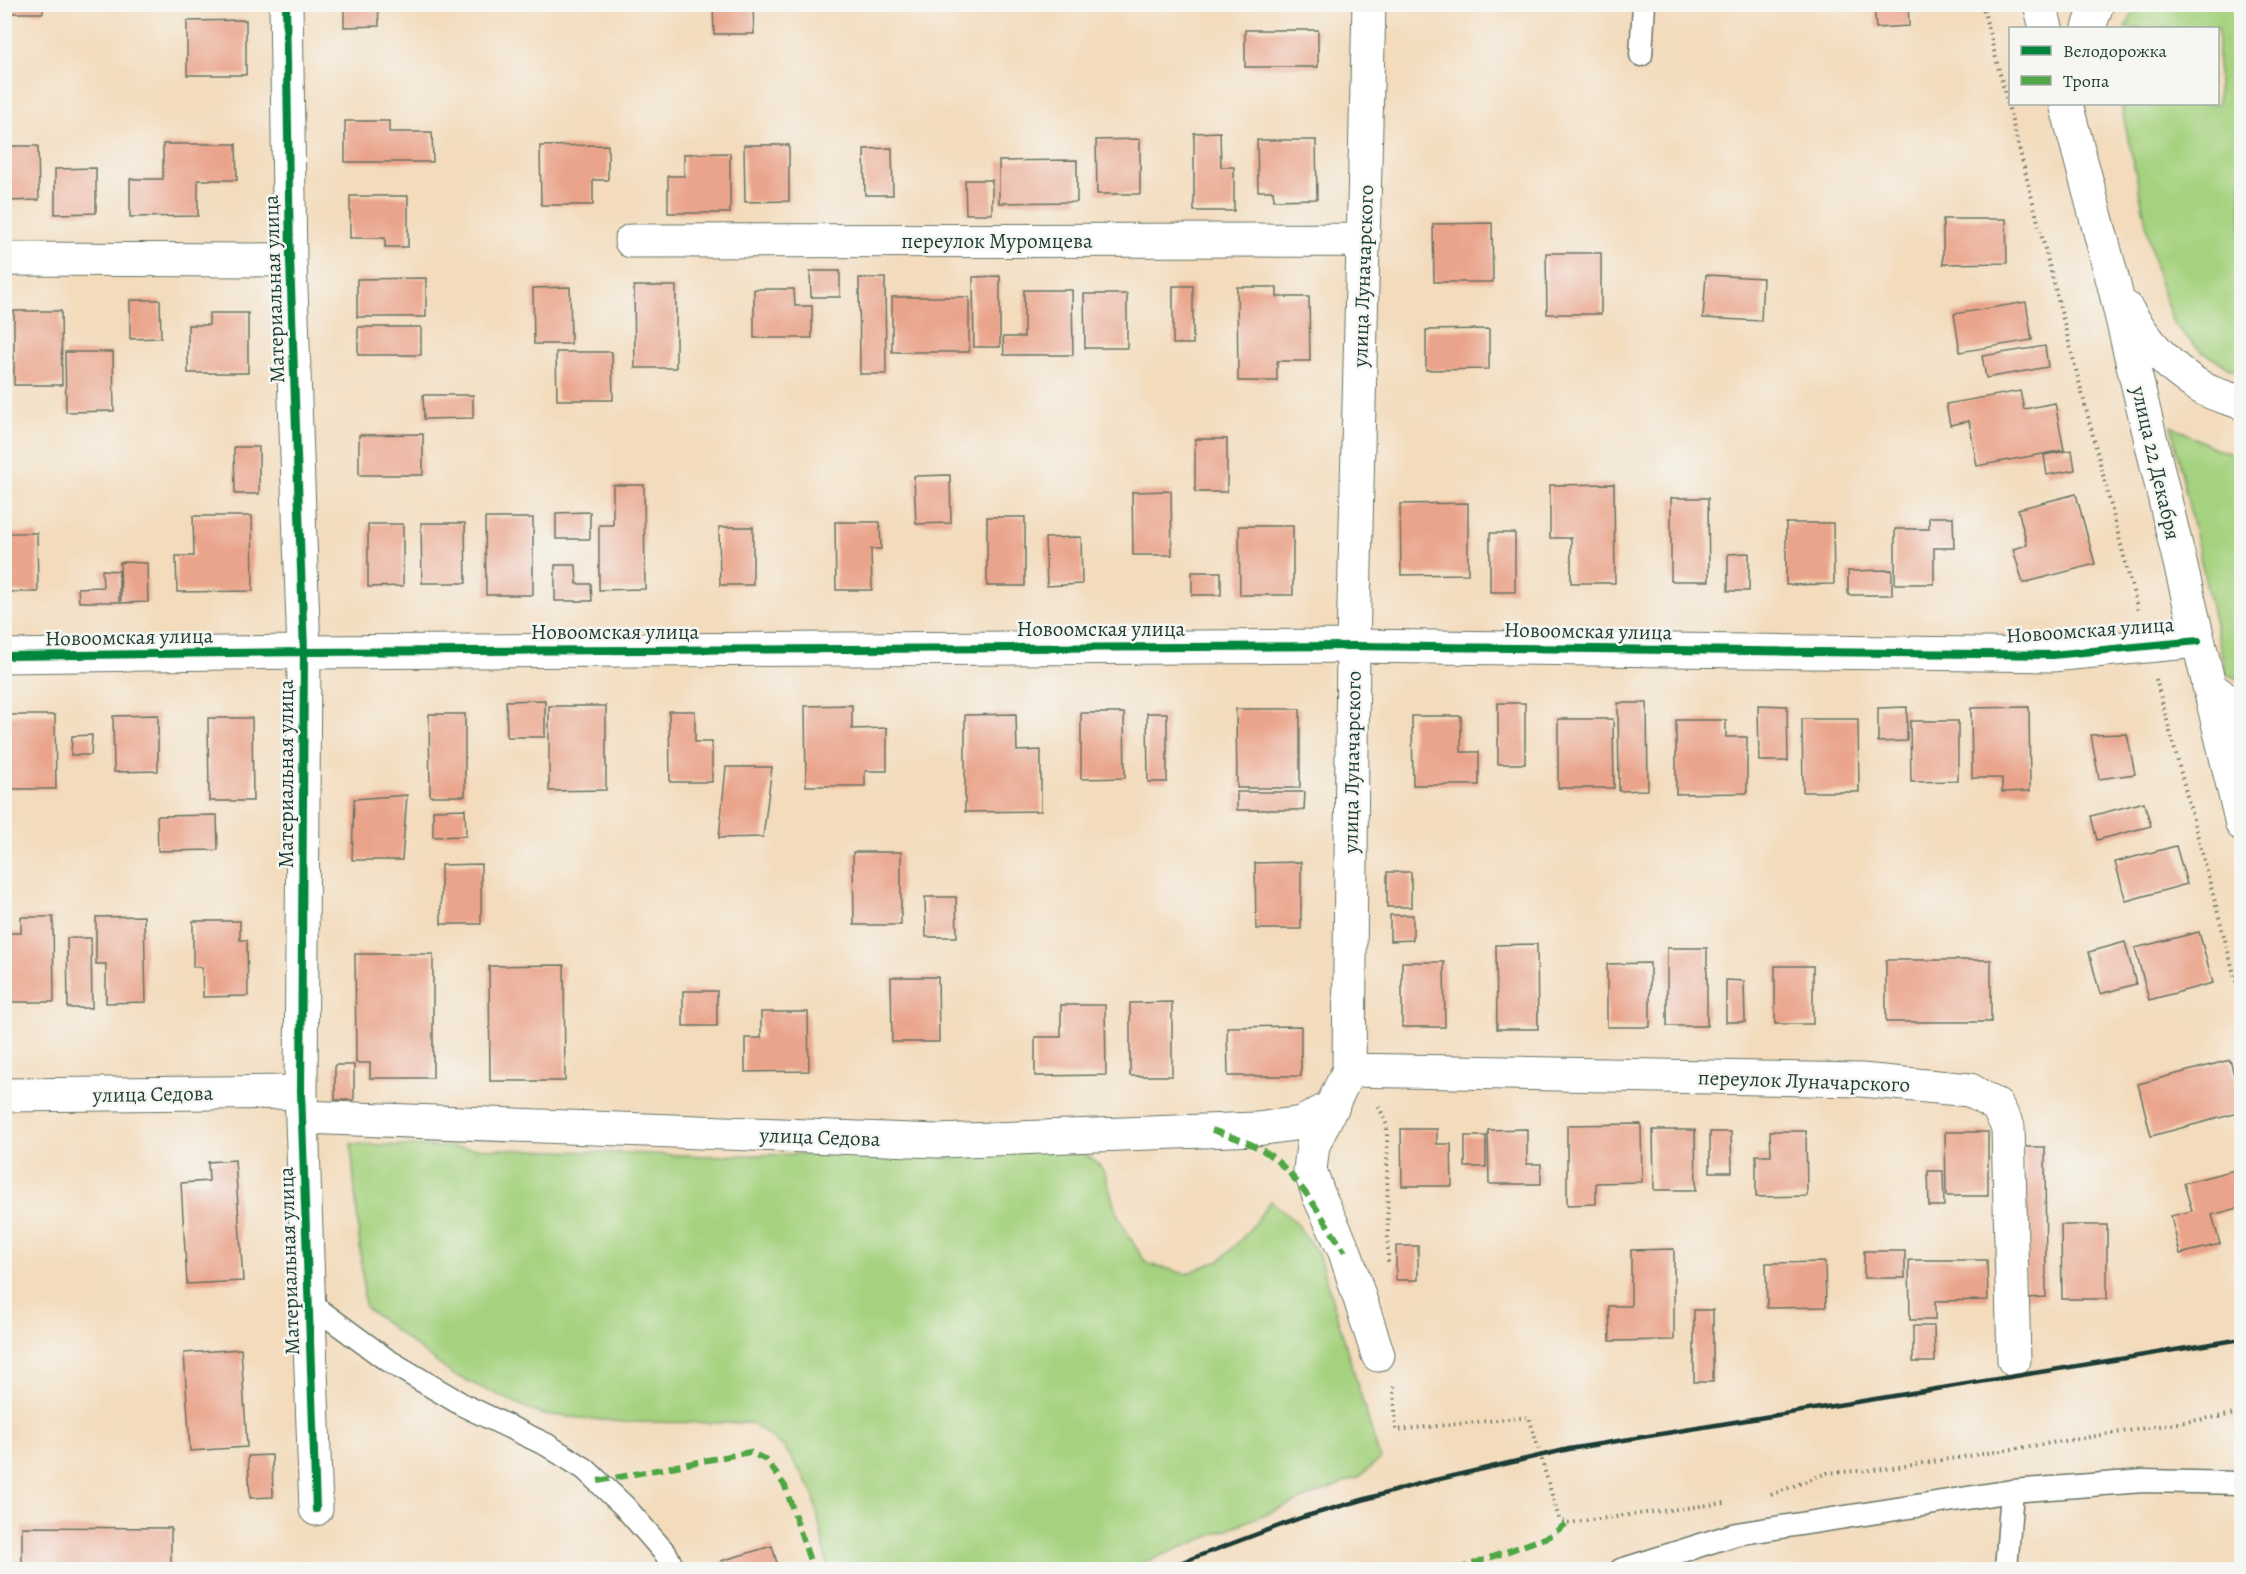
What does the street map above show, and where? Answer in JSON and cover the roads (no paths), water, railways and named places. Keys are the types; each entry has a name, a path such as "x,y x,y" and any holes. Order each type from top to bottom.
{"street":[{"name":"Материальная улица","path":"286,4 290,260 304,652 302,1105 316,1509"},
{"path":"2040,4 2046,27"},
{"path":"2089,27 2097,4"},
{"name":"улица Луначарского","path":"1376,12 1364,240 1353,646 1349,1071 1312,1145 1310,1170 1319,1196 1345,1252 1386,1366"},
{"name":"улица 22 Декабря","path":"2066,105 2114,285 2241,824"},
{"name":"переулок Муромцева","path":"631,241 1364,240"},
{"path":"4,259 290,260"},
{"path":"2114,285 2144,338 2173,368 2203,388 2241,403"},
{"name":"Новоомская улица","path":"4,656 1353,646 2052,655 2198,641"},
{"path":"2209,687 2241,710"},
{"name":"переулок Луначарского","path":"1349,1071 1861,1080 1970,1090 1997,1106 2008,1127 2014,1360"},
{"name":"улица Седова","path":"4,1095 302,1105 938,1141 1257,1129 1302,1123 1333,1106"}],"lane":[{"path":"1641,55 1644,4"},
{"path":"308,1302 387,1360 463,1405 547,1445 585,1468 638,1522 666,1554 674,1569"},
{"path":"1621,1569 1736,1534 2012,1491 2143,1481 2241,1483"},
{"path":"2006,1569 2012,1491"}],"railway":[{"path":"1161,1570 1303,1517 1418,1484 1569,1449 2242,1339"}]}
